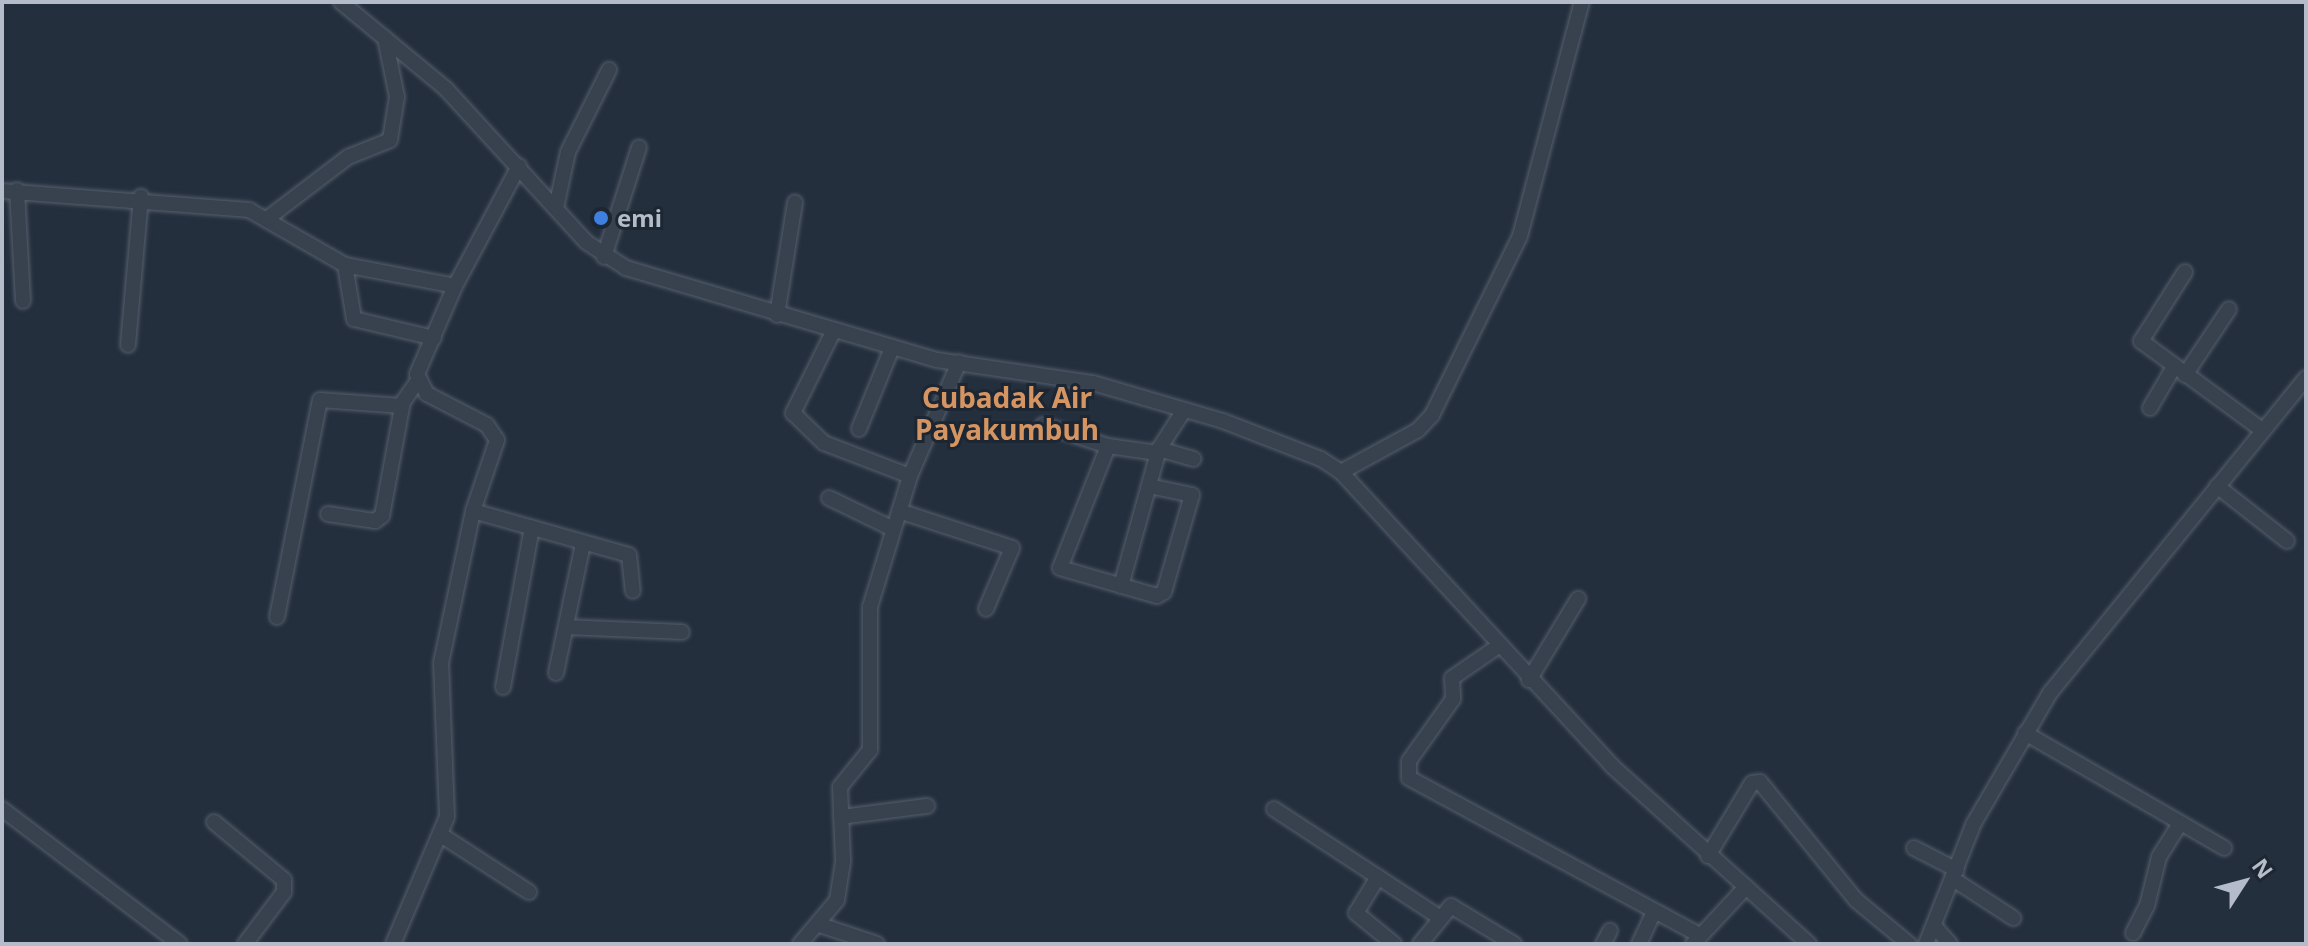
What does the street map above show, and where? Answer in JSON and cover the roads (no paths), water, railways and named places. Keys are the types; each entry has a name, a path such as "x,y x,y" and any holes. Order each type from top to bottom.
{"street":[{"path":"341,2 446,89 604,257 777,315 892,348 1093,383 1283,443 1341,472 1529,680 1708,856 1809,944"},
{"path":"1341,472 1418,430 1432,415 1519,240 1582,2"},
{"path":"268,218 348,157 390,140 397,97 385,38"},
{"path":"556,208 568,152 609,70"},
{"path":"604,257 639,147"},
{"path":"328,514 375,521 382,516 402,406 417,382 455,286 519,166"},
{"path":"23,301 10,190 141,197 249,210 268,218 345,265 455,286"},
{"path":"128,345 141,197"},
{"path":"777,315 795,202"},
{"path":"345,265 352,317 434,338"},
{"path":"2185,272 2141,341 2262,430"},
{"path":"2150,408 2229,309"},
{"path":"834,330 793,413 824,443 910,476"},
{"path":"859,429 892,348"},
{"path":"800,944 820,925 839,890 840,787 870,750 868,617 910,476 959,362"},
{"path":"1926,944 1974,823 2025,733 2086,646 2306,378"},
{"path":"393,944 441,835 448,793 441,663 473,511 495,434 417,382"},
{"path":"277,617 320,400 402,406"},
{"path":"1121,586 1159,451 1184,410"},
{"path":"1043,425 1108,446 1159,451 1194,459"},
{"path":"1108,446 1060,568 1157,596 1170,575 1192,495 1149,486"},
{"path":"2217,486 2287,541"},
{"path":"829,498 893,529"},
{"path":"473,511 631,556 633,591"},
{"path":"899,511 1012,548 986,609"},
{"path":"503,687 532,528"},
{"path":"556,673 583,544"},
{"path":"1529,680 1578,599"},
{"path":"566,627 682,632"},
{"path":"1497,647 1452,678 1453,699 1409,761 1409,778 1654,912 1695,939 1746,887"},
{"path":"2025,733 2224,848"},
{"path":"1708,856 1752,783 1760,782 1856,900 1909,944"},
{"path":"841,817 927,806"},
{"path":"2,809 180,944"},
{"path":"1274,809 1439,917"},
{"path":"214,822 286,886 245,944"},
{"path":"2133,933 2147,906 2151,877 2180,823"},
{"path":"441,835 529,892"},
{"path":"1914,848 2013,918"},
{"path":"1378,877 1356,913 1394,944"},
{"path":"1420,944 1439,917 1453,907 1505,942"},
{"path":"1639,944 1654,912"},
{"path":"820,925 877,944"},
{"path":"1934,926 1950,944"}],"place":[{"name":"emi","path":"601,218"}],"district":[{"name":"Cubadak Air Payakumbuh","path":"1007,413"}]}
